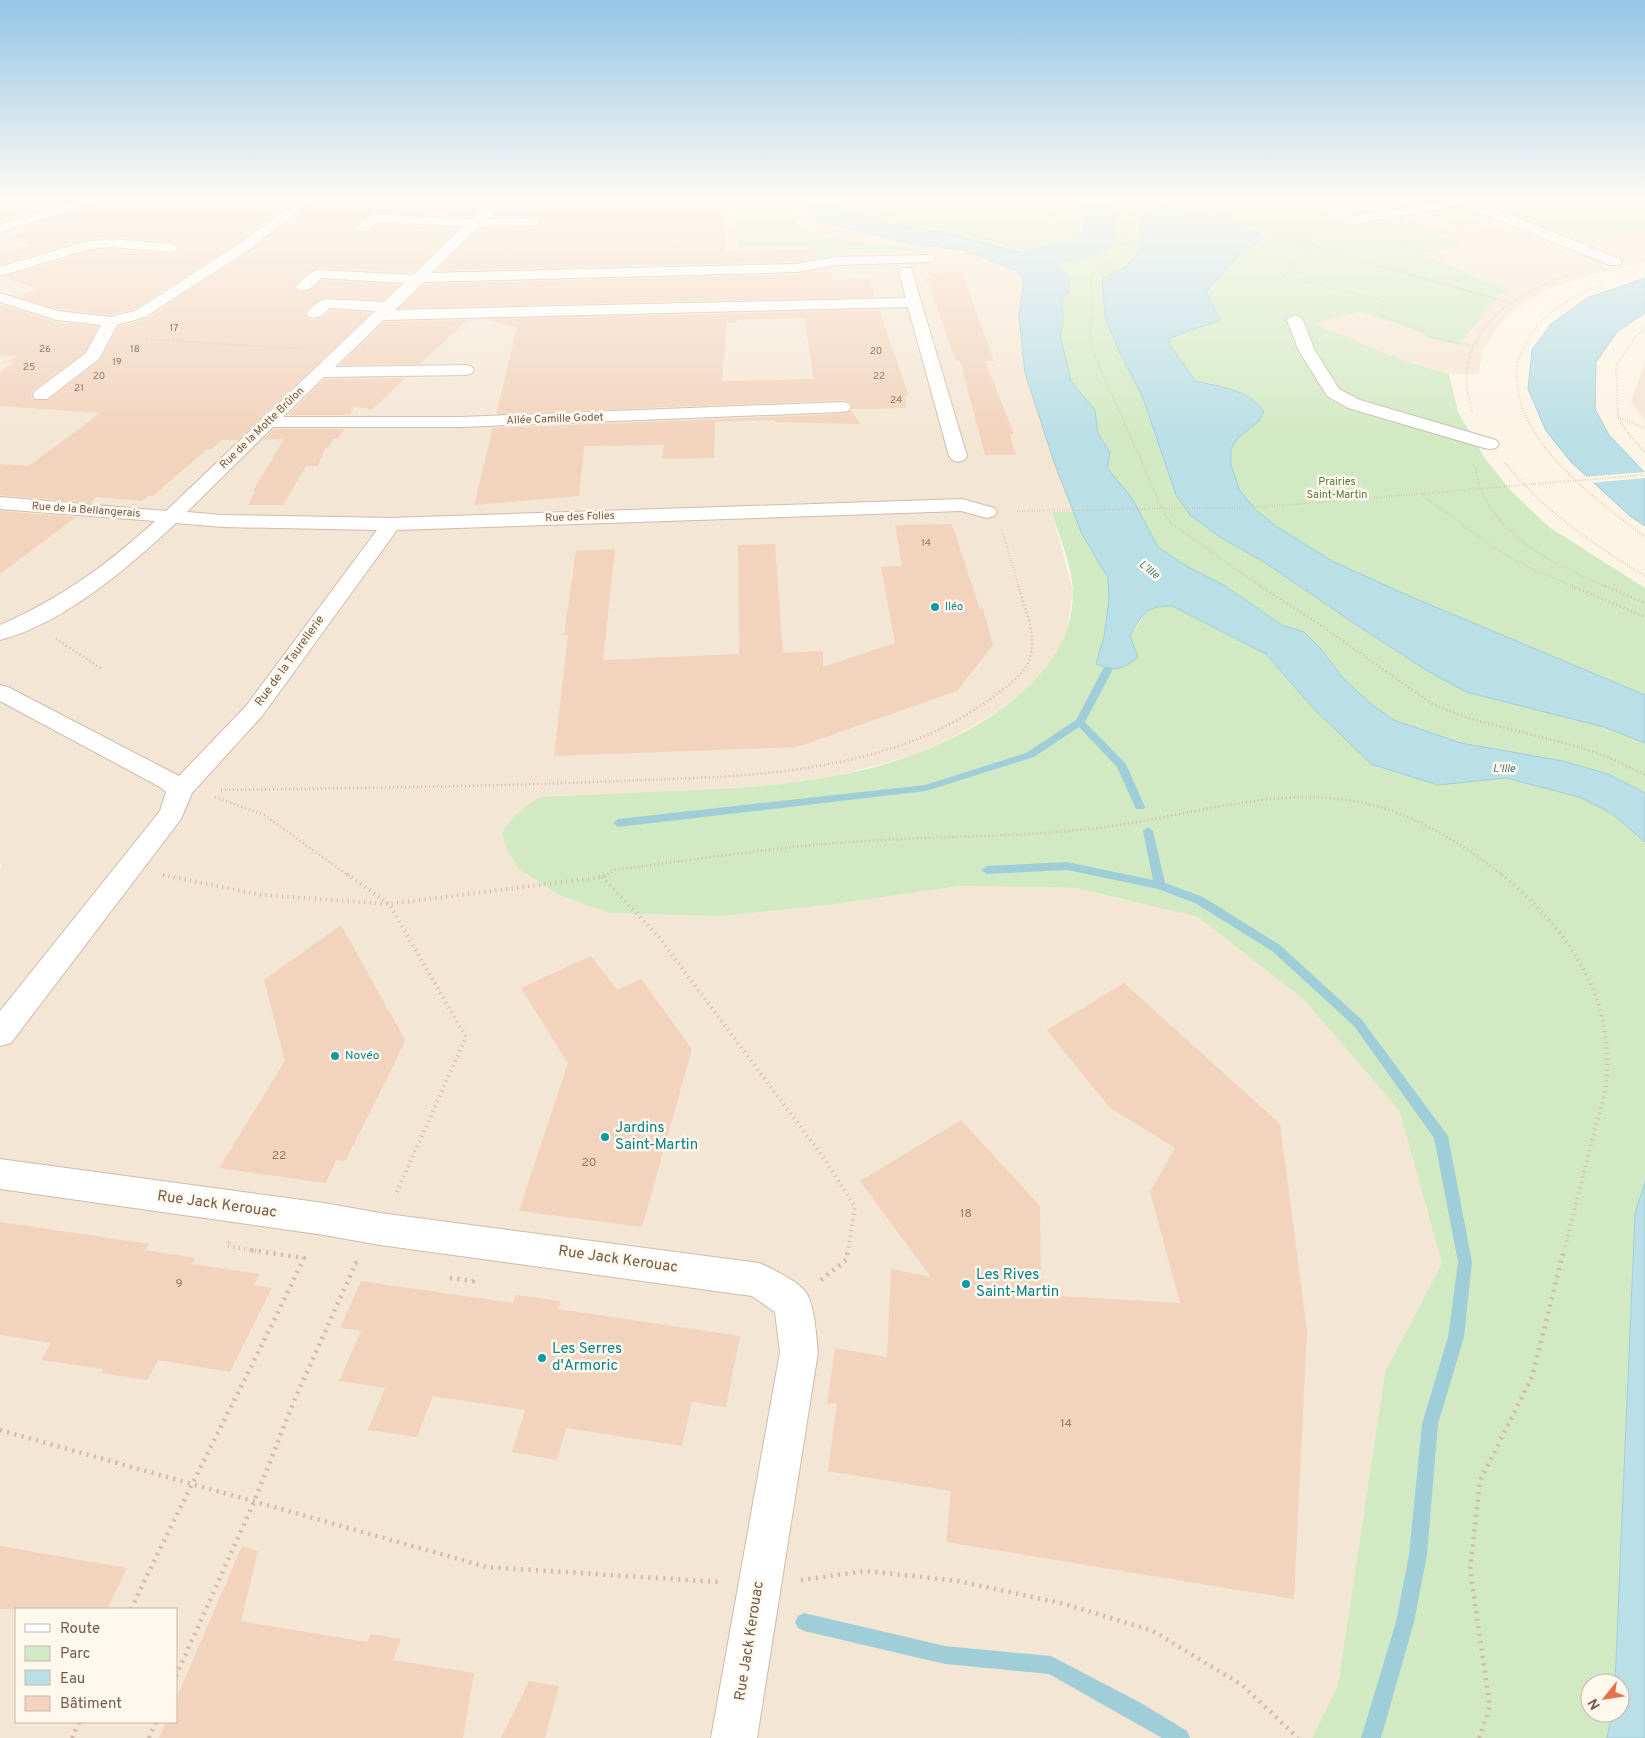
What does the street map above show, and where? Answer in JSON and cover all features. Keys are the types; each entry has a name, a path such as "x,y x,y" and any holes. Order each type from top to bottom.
{"street":[{"path":"3,300 56,315 111,322 140,314 199,276"},
{"path":"303,287 316,276"},
{"path":"361,276 419,279 521,276"},
{"name":"Rue de la Motte Brûlon","path":"0,633 72,597 94,582 171,518 268,422 422,276"},
{"path":"907,276 958,456"},
{"path":"314,314 328,303 386,311 914,302"},
{"path":"1295,320 1306,349 1333,392 1354,404 1490,444"},
{"path":"41,395 93,356 111,322"},
{"path":"320,372 466,370"},
{"name":"Allée Camille Godet","path":"268,422 472,422 842,406"},
{"name":"Rue de la Bellangerais","path":"0,503 171,518"},
{"name":"Rue des Folies","path":"171,518 262,522 391,524 962,505 987,512"},
{"name":"Rue de la Taurellerie","path":"0,1034 172,813 180,790 254,711 391,524"},
{"path":"0,692 168,781 180,790"},
{"name":"Rue Jack Kerouac","path":"0,1174 324,1219 380,1229 759,1280 792,1303 799,1352 734,1738"}],"path":[{"path":"1090,276 1093,311 1090,334 1093,352 1101,374 1162,509 1166,517 1180,531 1250,580 1322,626 1413,692 1432,703 1456,714 1583,748 1645,776"},
{"path":"1284,276 1385,301 1380,315 1429,333 1433,338 1472,346"},
{"path":"1278,282 1284,276"},
{"path":"1414,276 1509,302 1490,322 1472,346 1467,369 1467,389 1475,425 1521,485 1572,529 1645,576"},
{"path":"1611,283 1594,288 1562,303 1539,322 1524,343 1516,365 1516,383 1525,414 1536,434 1556,460 1592,497 1645,537"},
{"path":"1645,328 1636,336 1616,366 1618,417 1630,436 1645,452"},
{"path":"103,337 342,352"},
{"path":"1618,417 1645,428"},
{"path":"1469,437 1480,488 1486,502 1502,523 1538,552 1569,569 1645,603"},
{"path":"987,512 1260,507 1645,475"},
{"path":"1421,494 1497,550 1532,569 1645,617"},
{"path":"180,790 502,786 754,775 826,765 869,754 930,734 975,710 1014,682 1030,660 1033,636 1000,523 987,512"},
{"path":"36,616 57,640 102,669"},
{"path":"180,790 211,796 264,815 389,904 466,1037 380,1229"},
{"path":"153,874 262,895 389,904 602,877 615,870 834,843 1070,831 1282,797 1343,798 1394,813 1432,829 1479,857 1517,887 1556,927 1578,958 1596,991 1606,1037 1606,1086 1532,1377 1480,1481 1470,1570 1490,1707 1479,1738"},
{"path":"602,877 658,936 822,1157 855,1206 846,1260 792,1303"},
{"path":"131,1608 191,1484 240,1392 292,1284"},
{"path":"178,1671 254,1502 294,1401 340,1300"},
{"path":"0,1430 487,1567 760,1585 866,1571 958,1581 1065,1604 1153,1631 1242,1685 1298,1738"},
{"path":"72,1738 79,1723"},
{"path":"150,1738 156,1723"}],"shaded area":[{"path":"0,276 1021,276 1024,280 1019,316 1025,373 1055,465 1073,512 1052,512 1073,592 1067,629 1059,648 1042,674 1022,693 1000,710 946,741 910,756 834,777 797,783 731,788 843,903 959,886 1076,888 1198,917 1303,999 1399,1110 1442,1263 1385,1372 1338,1685 1312,1738 0,1738 0,869 2,866 0,864"},
{"path":"1474,276 1587,276 1554,286 1531,298 1512,312 1496,329 1482,352 1479,374 1449,374 1405,361 1313,324 1361,312 1459,345 1498,296 1512,290"},
{"path":"1645,361 1645,420 1631,402"}],"green space":[{"name":"Prairies Saint-Martin","path":"1054,276 1474,276 1513,290 1498,296 1459,345 1426,337 1425,334 1361,312 1314,324 1405,361 1449,374 1458,412 1484,457 1511,491 1549,527 1645,588 1645,793 1608,774 1461,743 1394,720 1371,704 1342,677 1321,649 1304,632 1282,625 1225,586 1186,566 1158,547 1132,498 1107,468 1110,453 1098,433 1095,410 1071,381 1060,335 1063,324 1062,297"},
{"path":"1052,512 1073,512 1082,534 1108,578 1109,599 1104,637 1096,664 1130,636 1145,613 1161,606 1172,606 1266,654 1312,707 1438,785 1506,778 1579,797 1611,813 1645,842 1645,1181 1635,1214 1615,1673 1580,1673 1580,1723 1610,1723 1607,1738 1312,1738 1338,1685 1385,1372 1442,1263 1399,1110 1303,999 1198,917 1076,888 959,886 843,903 721,916 609,913 559,895 518,868 507,849 502,833 505,828 524,807 540,798 739,788 826,778 868,769 909,756 950,739 1006,706 1035,680 1048,665 1066,631 1071,613 1073,593 1068,563"}],"water":[{"name":"L'Ille","path":"1021,276 1069,277 1069,292 1062,297 1063,324 1060,335 1071,381 1095,410 1098,433 1110,453 1107,468 1132,498 1158,547 1186,566 1225,586 1282,625 1304,632 1321,649 1342,677 1371,704 1394,720 1461,743 1563,761 1608,774 1645,793 1645,842 1611,813 1579,797 1506,778 1438,785 1371,764 1312,707 1266,654 1172,606 1155,608 1145,613 1142,617 1130,636 1138,657 1128,665 1113,669 1096,664 1104,637 1109,599 1108,578 1082,534 1055,465 1025,373 1019,316 1024,280"},
{"path":"1107,276 1220,276 1206,292 1220,320 1170,338 1169,343 1195,381 1242,393 1264,411 1259,421 1238,438 1231,449 1231,465 1240,491 1257,511 1276,526 1332,561 1407,595 1645,695 1645,743 1604,727 1466,692 1426,670 1264,562 1220,537 1190,515 1176,495 1143,398 1111,332 1105,315 1102,280"},
{"path":"1645,278 1645,313 1618,331 1596,362 1595,409 1609,435 1645,473 1645,526 1630,516 1571,462 1546,431 1528,389 1532,350 1551,324 1587,298"},
{"path":"1645,1181 1645,1738 1607,1738 1610,1723 1630,1723 1630,1673 1615,1673 1635,1214"}],"pier":[{"path":"1645,472 1645,478 1590,483 1583,477"}],"building":[{"path":"185,276 134,309 111,315 58,309 22,298 27,296 22,295 37,289 3,277"},
{"path":"211,276 305,276 294,287 296,291 301,292 312,289 322,280 400,285 383,300 327,297 312,305 304,314 312,320 321,318 331,310 371,313 238,440 222,440 212,449 207,449 153,496 149,496 142,501 96,497 91,503 0,495 0,464 29,466 100,413 0,406 0,372 14,362 8,362 16,356 0,355 0,306 3,305 55,322 98,327 85,352 33,390 31,394 33,400 48,400 100,360 118,327 146,319"},
{"path":"719,276 832,276 833,280 869,279 875,297 484,306 486,302 482,306 400,308 425,284"},
{"path":"930,276 963,276 994,361 985,361 1014,434 1010,434 1016,455 985,455 960,361 956,361 926,278 931,278"},
{"path":"879,310 909,396 905,396 907,408 852,409 850,402 842,400 496,414 517,328 487,319","holes":["804,318 814,379 722,381 727,323 737,323 737,320"]},
{"path":"467,320 420,364 340,365 385,322"},
{"path":"406,378 373,409 354,407 350,415 288,415 325,379"},
{"path":"851,410 860,424 775,422 775,420 715,422 714,458 662,459 664,445 584,446 579,496 474,505 493,428 842,414"},
{"path":"274,429 344,429 339,438 333,439 328,448 325,448 318,466 306,466 283,505 248,505 255,491 253,491 284,439 263,440"},
{"path":"0,511 76,517 0,574"},
{"name":"Iléo","path":"952,524 980,609 983,608 993,645 957,691 797,747 554,756 568,635 564,635 576,551 615,549 603,660 739,654 738,545 775,544 783,653 823,651 823,667 895,643 881,567 902,566 895,525"},
{"name":"Novéo","path":"341,925 405,1040 391,1071 345,1161 336,1160 326,1183 219,1168 285,1061 264,980"},
{"name":"Jardins Saint-Martin","path":"591,956 617,990 641,979 692,1049 642,1227 519,1211 568,1063 521,988"},
{"name":"Les Rives Saint-Martin","path":"1124,983 1280,1124 1307,1331 1294,1599 946,1542 951,1491 828,1471 837,1403 827,1404 835,1348 887,1357 891,1269 931,1277 860,1181 961,1120 1040,1206 1041,1295 1180,1303 1150,1192 1175,1148 1109,1107 1047,1030"},
{"path":"0,1222 149,1244 145,1250 195,1258 192,1264 260,1274 254,1285 272,1288 230,1372 158,1360 147,1380 101,1373 103,1369 41,1360 51,1343 0,1335"},
{"name":"Les Serres d'Armoric","path":"361,1281 513,1303 516,1295 560,1301 558,1309 740,1336 726,1407 692,1402 682,1446 566,1428 557,1460 512,1452 525,1410 433,1396 417,1437 368,1430 385,1388 339,1381 361,1331 340,1328"},
{"path":"0,1546 127,1568 107,1608 0,1609"},
{"path":"242,1546 258,1551 241,1621 367,1642 371,1634 401,1639 393,1660 474,1673 463,1738 159,1738 166,1723 178,1723 178,1694"},
{"path":"529,1681 559,1686 545,1738 501,1738"}],"waterway":[{"path":"1080,722 1108,669"},
{"path":"618,823 926,788 1030,755 1080,722"},
{"path":"1080,722 1122,766 1140,807"},
{"path":"1148,831 1160,885"},
{"path":"987,870 1067,866 1160,885"},
{"path":"1160,885 1199,900 1276,948 1358,1023 1441,1136 1465,1262 1456,1337 1430,1424 1418,1555 1405,1622 1371,1738"},
{"path":"804,1622 945,1655 1051,1665 1134,1710 1180,1738"}],"place":[{"name":"Iléo","path":"935,607"},
{"name":"Novéo","path":"335,1056"},
{"name":"Jardins Saint-Martin","path":"605,1137"},
{"name":"Les Rives Saint-Martin","path":"966,1284"},
{"name":"Les Serres d'Armoric","path":"542,1358"}]}
